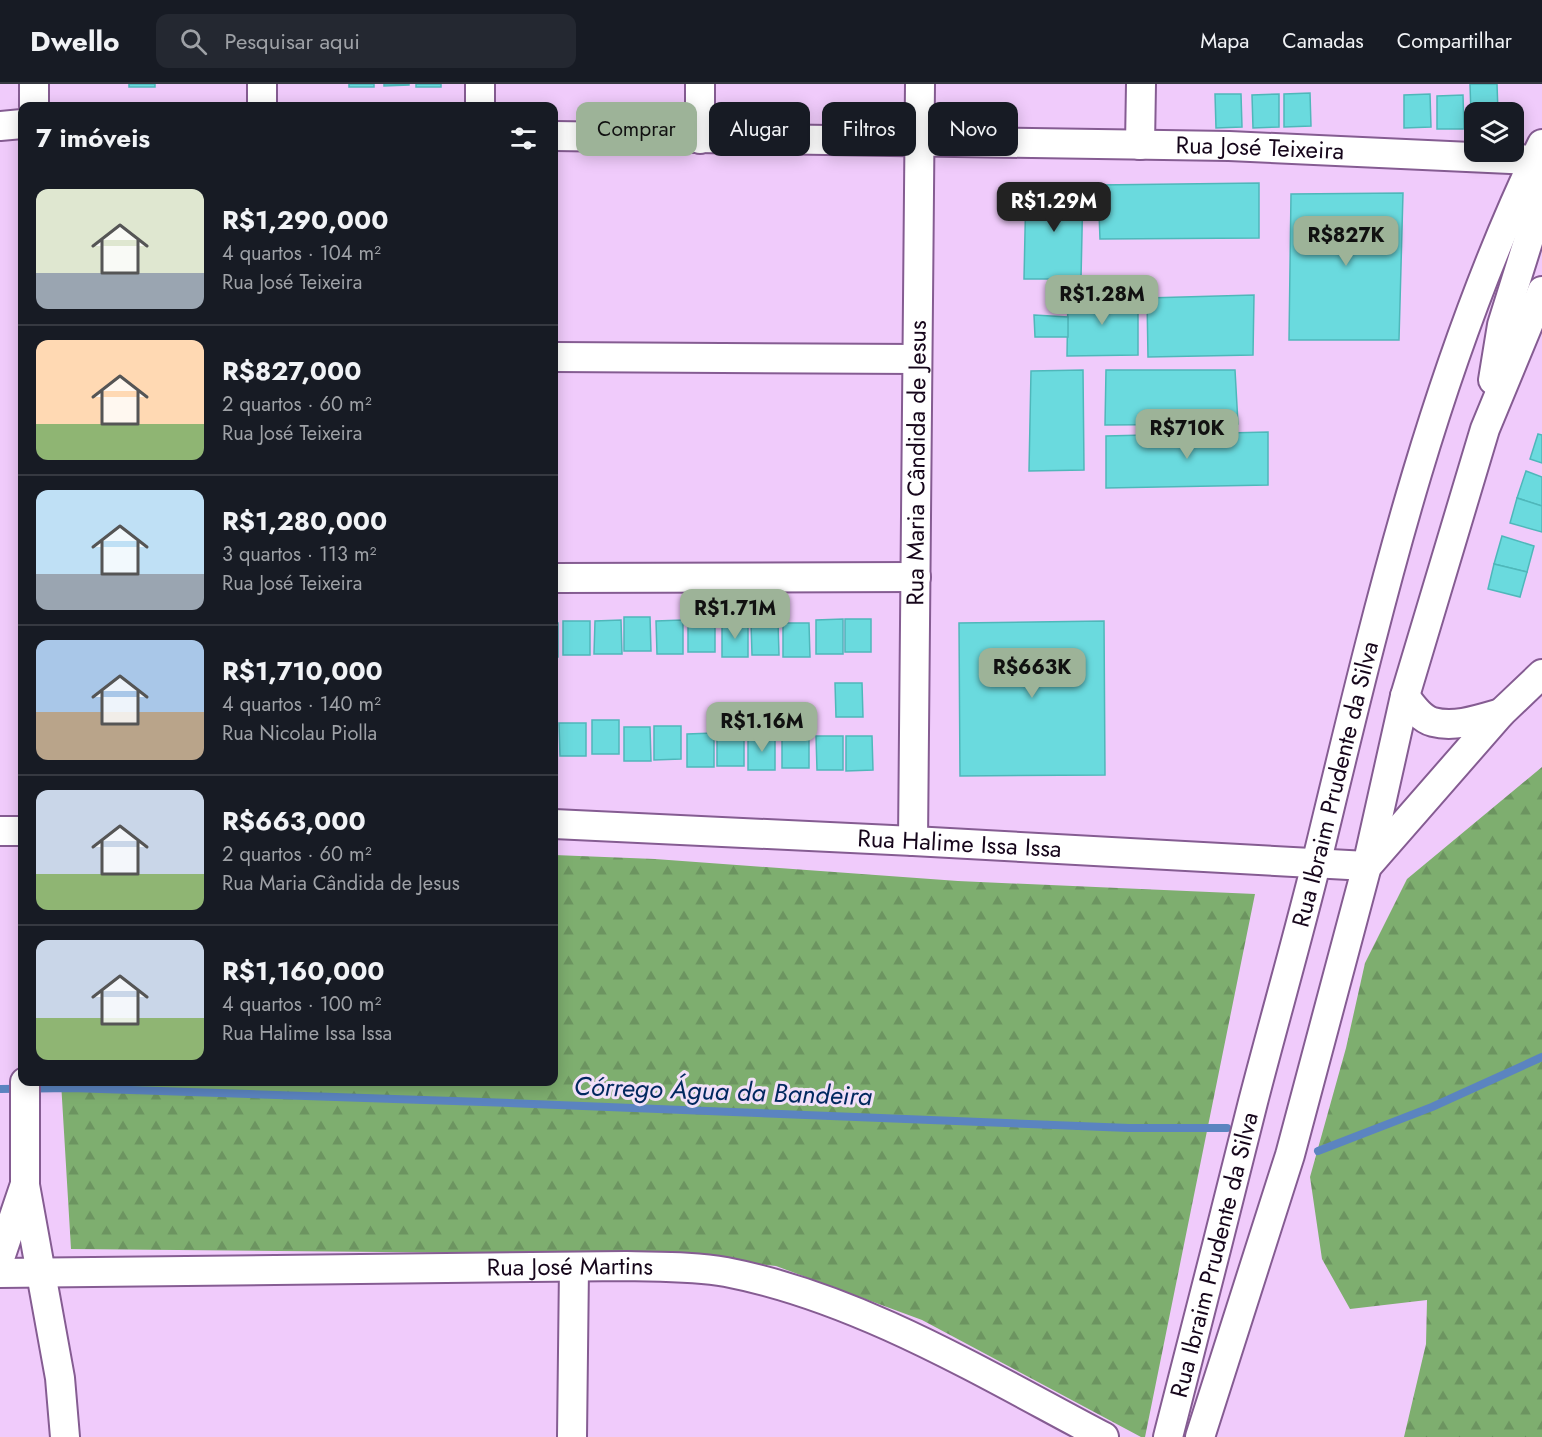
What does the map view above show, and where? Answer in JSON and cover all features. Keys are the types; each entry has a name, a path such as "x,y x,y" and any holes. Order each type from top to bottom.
{"street":[{"path":"34,84 34,102"},
{"path":"262,84 262,102"},
{"path":"480,84 480,102"},
{"path":"700,84 700,139"},
{"name":"Rua Maria Cândida de Jesus","path":"913,841 920,84"},
{"path":"1140,145 1141,84"},
{"path":"0,126 18,124"},
{"name":"Rua José Teixeira","path":"558,136 1230,146 1539,160"},
{"name":"Rua Ibraim Prudente da Silva","path":"1168,1437 1316,863 1380,603 1424,448 1487,271 1539,160"},
{"path":"1485,429 1502,325 1542,197"},
{"name":"Rua Ibraim Prudente da Silva","path":"1200,1437 1290,1155 1367,866 1405,696 1485,429 1542,291"},
{"path":"558,357 918,359"},
{"path":"558,578 916,577"},
{"path":"1367,866 1501,713 1542,674"},
{"path":"1405,696 1417,712 1432,722 1459,724 1501,713"},
{"name":"Rua Halime Issa Issa","path":"558,824 1367,866"},
{"path":"0,831 18,831"},
{"path":"25,1086 25,1185 60,1378 65,1437"},
{"path":"0,1258 25,1185"},
{"path":"572,1437 574,1267"},
{"name":"Rua José Martins","path":"0,1273 574,1267 724,1271 808,1293 852,1310 928,1345 1104,1437"}],"green space":[{"path":"1542,767 1542,1437 1404,1437 1426,1344 1427,1300 1350,1309 1322,1259 1310,1177 1346,1048 1365,963 1407,879"},
{"path":"558,855 655,859 958,881 1255,894 1145,1437 1141,1437 922,1320 776,1266 677,1255 71,1249 61,1086 558,1086"}],"building":[{"path":"129,84 155,84 155,87 129,87"},
{"path":"349,84 374,84 374,87 349,87"},
{"path":"384,84 409,84 409,85 384,86"},
{"path":"416,84 441,84 441,87 416,87"},
{"path":"1470,84 1497,84 1498,102 1471,102"},
{"path":"1310,93 1311,126 1284,127 1284,94"},
{"path":"1215,94 1241,94 1242,127 1216,128"},
{"path":"1279,94 1279,127 1253,128 1252,95"},
{"path":"1430,94 1431,127 1404,128 1404,95"},
{"path":"1463,95 1464,129 1437,129 1437,96"},
{"path":"1259,183 1259,238 1100,239 1098,185"},
{"path":"1026,187 1083,187 1081,279 1024,279"},
{"path":"1403,193 1399,340 1289,340 1291,194"},
{"path":"1068,295 1138,297 1138,355 1067,356"},
{"path":"1254,295 1253,355 1148,357 1147,298"},
{"path":"1034,315 1068,317 1068,337 1035,337"},
{"path":"1083,370 1084,470 1029,471 1031,371"},
{"path":"1106,370 1235,370 1238,424 1105,425"},
{"path":"1268,432 1268,485 1106,488 1106,436"},
{"path":"1538,434 1542,435 1542,463 1530,459"},
{"path":"1526,471 1542,477 1542,506 1517,498"},
{"path":"1517,498 1542,506 1542,532 1510,523"},
{"path":"1502,536 1534,546 1527,572 1494,564"},
{"path":"1494,564 1527,572 1520,597 1488,589"},
{"path":"624,617 650,617 651,651 624,651"},
{"path":"715,617 715,652 688,652 688,618"},
{"path":"843,619 843,654 816,654 816,620"},
{"path":"845,619 871,619 871,652 845,652"},
{"path":"621,620 622,654 594,654 595,621"},
{"path":"683,620 683,654 657,654 656,621"},
{"path":"563,621 590,621 590,655 563,655"},
{"path":"778,621 779,655 752,655 751,622"},
{"path":"1104,621 1105,775 960,776 959,623"},
{"path":"748,622 748,657 722,657 722,623"},
{"path":"783,623 809,623 810,657 783,657"},
{"path":"835,683 862,683 863,717 836,717"},
{"path":"592,720 619,720 619,754 592,754"},
{"path":"559,723 586,723 586,756 560,756"},
{"path":"654,726 681,726 681,759 654,760"},
{"path":"624,727 650,727 651,761 624,761"},
{"path":"717,732 744,732 744,766 717,766"},
{"path":"714,733 714,767 687,767 687,734"},
{"path":"809,733 809,768 782,768 782,734"},
{"path":"748,736 775,736 775,770 748,770"},
{"path":"816,736 843,736 843,770 817,770"},
{"path":"846,736 872,736 873,770 846,771"}],"waterway":[{"name":"Córrego Água da Bandeira","path":"1318,1151 1432,1107 1542,1057"},
{"name":"Córrego Água da Bandeira","path":"0,1089 72,1088 1129,1128 1227,1128"}]}
